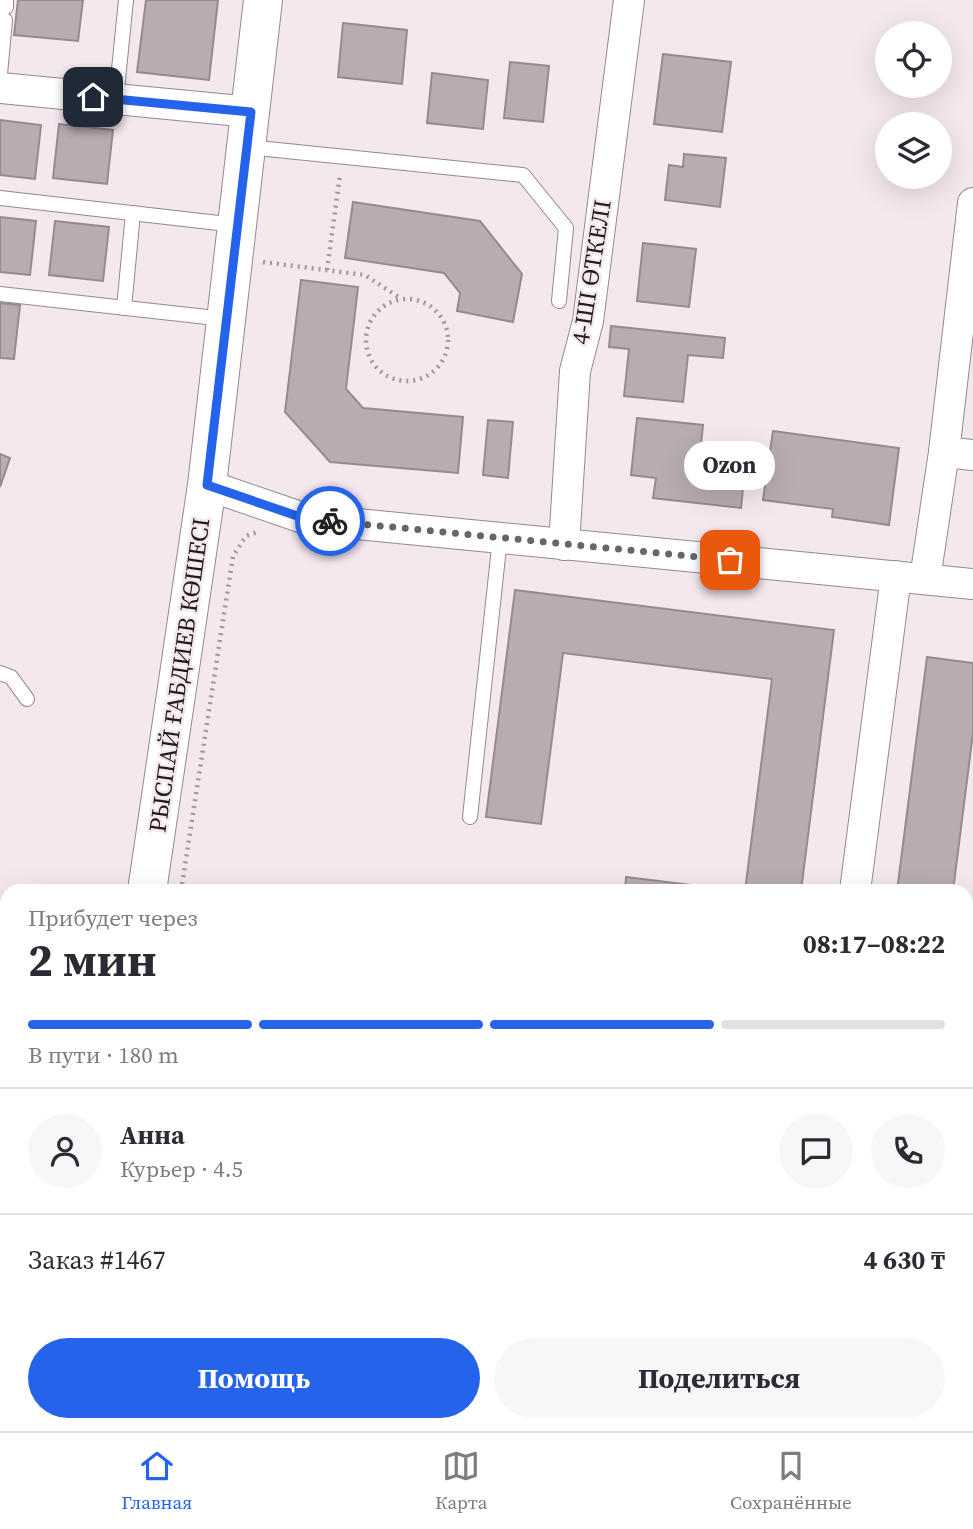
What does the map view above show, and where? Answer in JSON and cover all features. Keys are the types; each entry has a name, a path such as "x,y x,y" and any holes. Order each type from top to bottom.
{"street":[{"name":"РЫСПАЙ ҒАБДИЕВ КӨШЕСІ","path":"149,884 207,485 263,0"},
{"name":"4-ШІ ӨТКЕЛІ","path":"564,545 575,371 588,321 629,0"},
{"path":"0,88 116,99 249,129"},
{"path":"925,579 944,452 973,203"},
{"path":"944,452 973,455"},
{"path":"207,485 306,519 973,584"},
{"path":"856,884 896,576"}],"lane":[{"path":"0,6 6,7 6,0"},
{"path":"116,99 126,0"},
{"path":"0,19 5,20 0,74"},
{"path":"249,129 342,157 523,175 566,228 559,301"},
{"path":"0,198 133,213 236,242"},
{"path":"124,308 133,213"},
{"path":"0,294 227,320"},
{"path":"470,817 499,538"},
{"path":"0,673 11,677 27,699"}],"path":[{"path":"327,270 342,157"},
{"path":"236,242 327,270 365,275 401,299 415,299 428,304 446,324 448,351 433,374 421,380 393,380 381,373 372,363 367,350 369,323 388,303 401,299"},
{"path":"182,884 233,556 246,536 270,527"}],"building":[{"path":"18,0 83,0 78,41 14,35"},
{"path":"146,0 218,0 209,80 137,72"},
{"path":"343,23 407,30 402,84 338,77"},
{"path":"663,54 731,62 722,132 654,124"},
{"path":"510,62 549,66 543,122 504,118"},
{"path":"432,73 488,80 483,129 427,123"},
{"path":"0,120 41,125 35,179 0,175"},
{"path":"59,124 113,130 107,184 53,178"},
{"path":"684,154 726,158 720,207 665,200 669,165 683,167"},
{"path":"353,202 480,221 522,274 513,322 457,311 460,293 444,273 345,258"},
{"path":"0,217 36,221 30,275 0,272"},
{"path":"55,221 109,227 103,281 49,275"},
{"path":"643,243 696,249 689,307 637,301"},
{"path":"301,280 358,287 346,389 363,408 463,417 458,473 330,462 285,412"},
{"path":"0,303 20,305 14,359 0,358"},
{"path":"611,326 725,338 723,358 688,355 683,402 624,396 629,349 609,347"},
{"path":"637,418 703,425 697,482 743,488 741,508 653,498 656,478 631,475"},
{"path":"488,420 513,422 508,478 483,475"},
{"path":"773,431 899,448 889,525 832,517 833,509 763,500"},
{"path":"0,454 10,458 0,487"},
{"path":"515,590 834,630 802,884 746,884 772,679 563,653 541,824 486,817"},
{"path":"927,657 973,663 973,733 954,884 898,884"},
{"path":"626,877 683,884 626,884"}],"way so far":[{"path":"330,521 730,560"}],"place":[{"name":"Ozon","path":"730,560"}],"route":[{"path":"93,97 251,112 207,485 306,519 330,521"}]}
